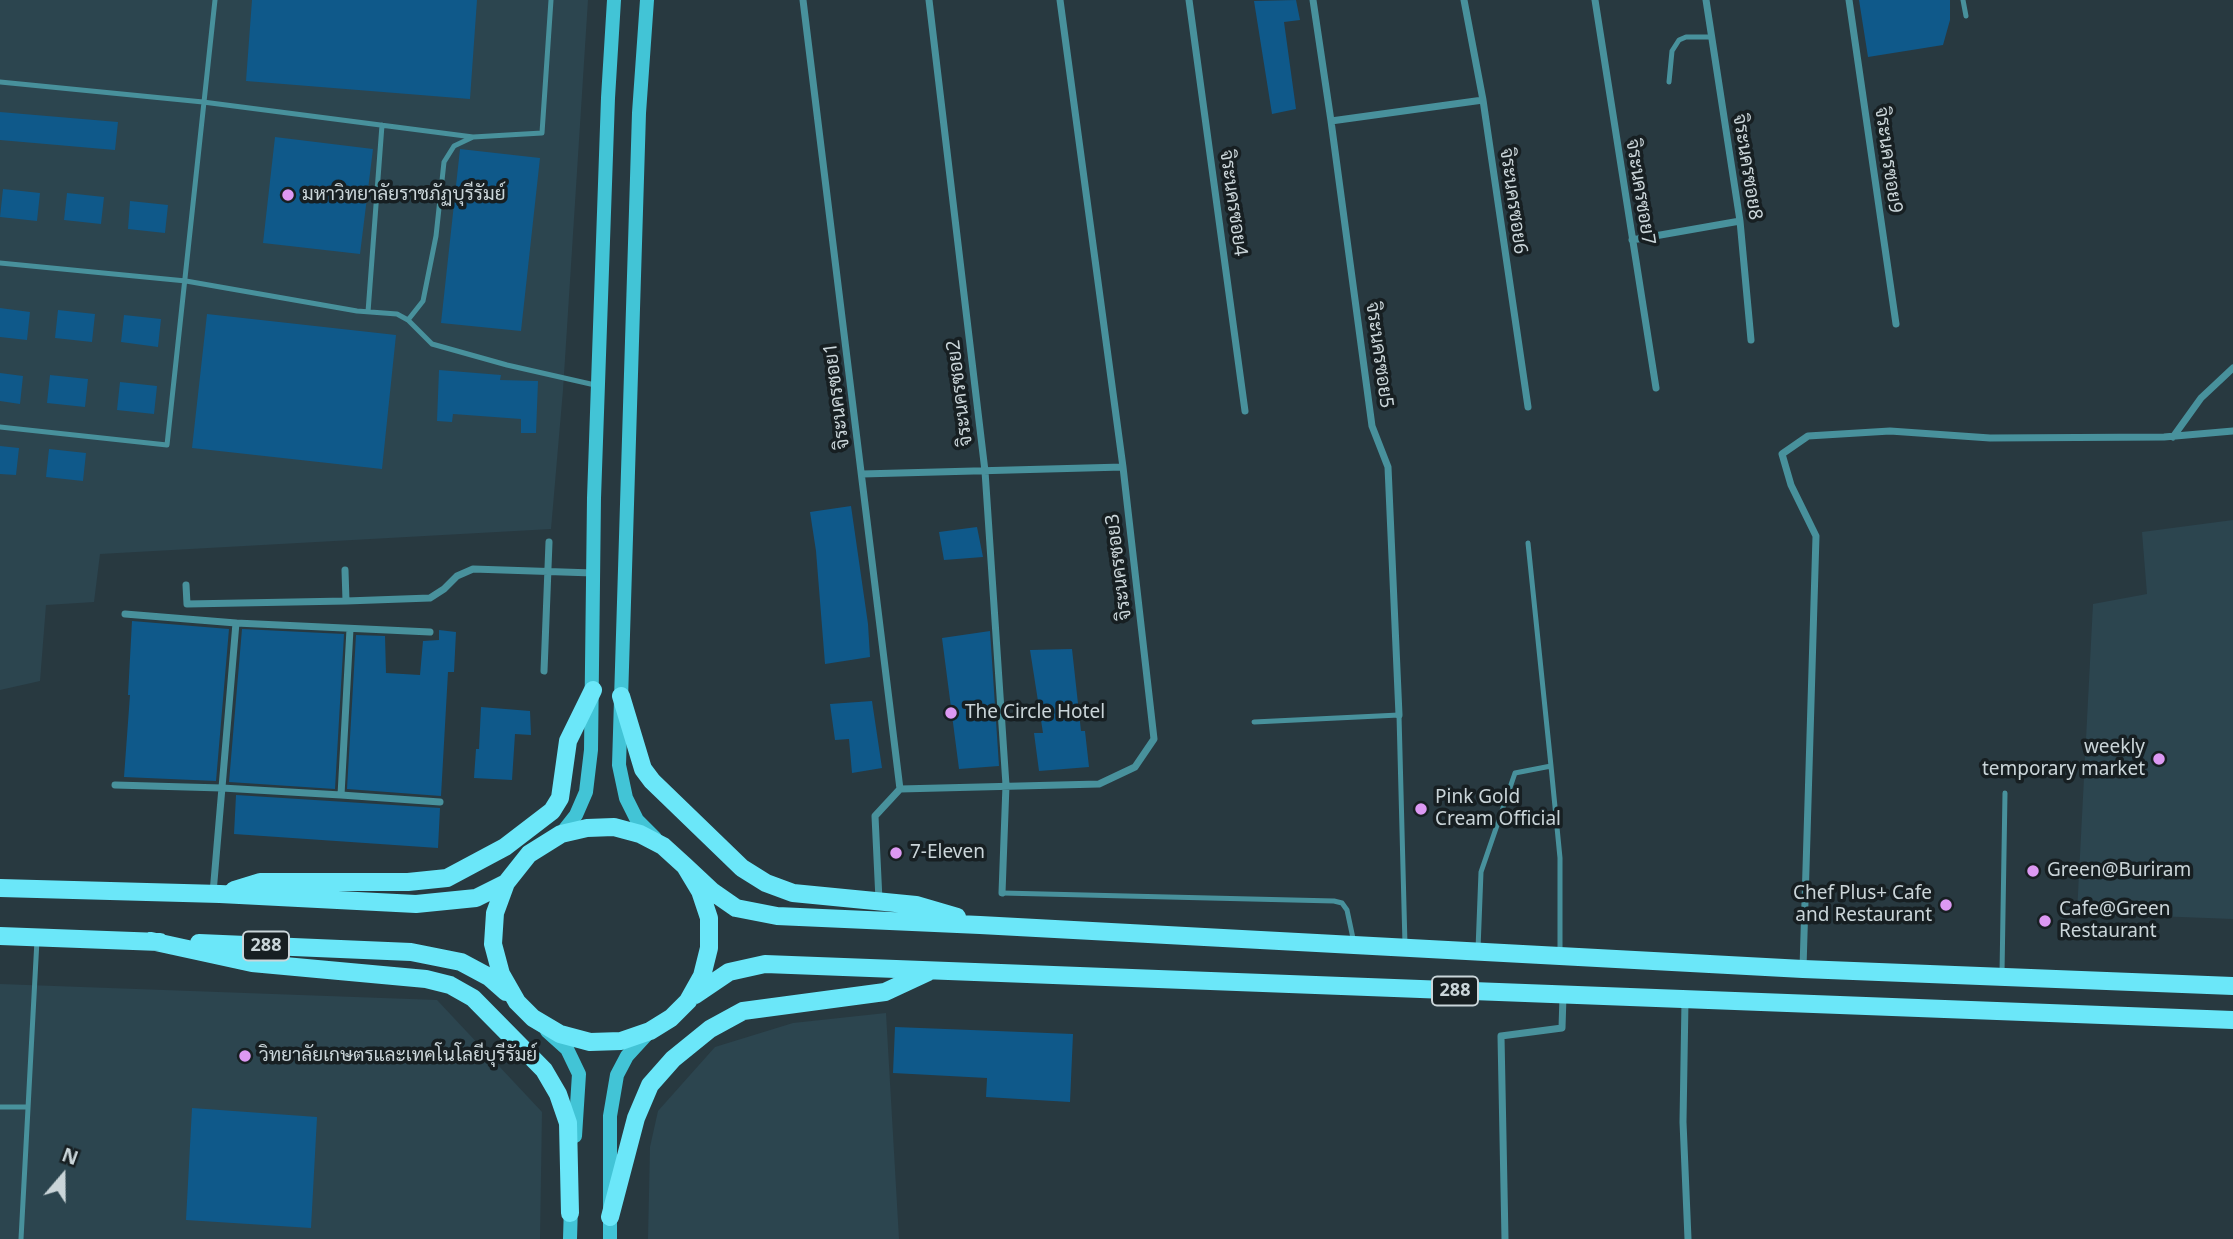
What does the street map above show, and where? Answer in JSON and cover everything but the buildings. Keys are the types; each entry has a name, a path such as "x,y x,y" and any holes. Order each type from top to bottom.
{"main road":[{"path":"561,834 576,815 586,792 591,750 598,386 614,0"},
{"path":"533,1018 560,1034 590,1042 621,1041 650,1031 671,1018 688,1001 702,976 709,947 709,918 700,891 685,866 637,820 626,798 619,765 639,113 647,0"},
{"path":"217,894 260,882 408,882 447,878 505,847 552,811 560,798 568,741 593,690"},
{"path":"621,696 643,769 742,869 766,883 793,893 916,905 980,925"},
{"path":"569,1239 579,1074 567,1049 517,1002 501,974 493,944 495,913 506,883 529,854 561,834 587,828 614,827 640,834 663,846"},
{"name":"288","path":"685,866 713,892 736,908 777,916 1405,949 1560,954 1803,969 2233,986"},
{"path":"0,888 217,894 416,904 476,898 506,883"},
{"name":"288","path":"0,936 411,952 461,962 489,977 517,1002"},
{"path":"151,941 251,963 426,979 450,985 473,998 544,1070 558,1094 568,1122 570,1213"},
{"name":"288","path":"688,1001 729,972 765,964 2233,1020"},
{"path":"610,1217 636,1118 650,1084 673,1059 710,1029 743,1011 885,992 931,970"},
{"path":"610,1239 610,1116 617,1075 627,1056 650,1031"}],"street":[{"name":"จิระนครซอย1","path":"803,0 900,789"},
{"name":"จิระนครซอย2","path":"929,0 985,471 1006,785 1002,893"},
{"name":"จิระนครซอย3","path":"900,789 1099,784 1135,767 1154,739 1123,467 1060,0"},
{"name":"จิระนครซอย4","path":"1189,0 1245,411"},
{"name":"จิระนครซอย5","path":"1313,0 1372,426 1388,467 1399,715"},
{"name":"จิระนครซอย6","path":"1464,0 1483,100 1528,407"},
{"name":"จิระนครซอย7","path":"1595,0 1656,388"},
{"name":"จิระนครซอย8","path":"1706,0 1740,222 1751,340"},
{"name":"จิระนครซอย9","path":"1849,0 1896,324"},
{"path":"1331,121 1483,100"},
{"path":"1632,240 1740,222"},
{"path":"2173,437 2201,398 2233,368"},
{"path":"1803,969 1816,536 1791,485 1782,454 1808,436 1890,431 1990,438 2173,437 2233,431"},
{"path":"862,474 1123,467"},
{"path":"544,671 549,542"},
{"path":"186,585 187,604 346,601 430,598 457,576 473,569 594,573"},
{"path":"345,570 346,601"},
{"path":"125,614 236,623 429,632"},
{"path":"217,894 222,788 236,623"},
{"path":"341,795 350,629"},
{"path":"115,785 222,788 440,802"},
{"path":"879,901 875,816 900,789"},
{"path":"1505,1239 1502,1036 1562,1028 1563,995"},
{"path":"1685,1000 1683,1122 1688,1239"}],"lane":[{"path":"0,427 167,445 215,0"},
{"path":"0,82 203,102 473,137 542,133 551,0"},
{"path":"1963,0 1966,16"},
{"path":"1669,82 1672,51 1679,40 1686,37 1712,37"},
{"path":"368,312 383,125"},
{"path":"408,320 423,301 427,285 436,236 444,162 454,146 473,137"},
{"path":"0,263 186,281 368,312 397,314 408,320 432,344 598,386"},
{"path":"1528,543 1560,858 1560,954"},
{"path":"1254,722 1399,715 1405,949"},
{"path":"1478,952 1481,872 1515,773 1551,766"},
{"path":"2002,977 2005,793"},
{"path":"1002,893 1334,901 1342,903 1347,910 1355,946"},
{"path":"21,1239 38,937"},
{"path":"0,1107 27,1107"}],"shaded area":[{"name":"มหาวิทยาลัยราชภัฏบุรีรัมย์","path":"0,0 588,0 563,390 551,529 100,554 94,602 46,605 40,681 0,690"},
{"name":"weekly temporary market","path":"2233,520 2233,919 2077,913 2093,604 2147,594 2142,532"},
{"name":"วิทยาลัยเกษตรและเทคโนโลยีบุรีรัมย์","path":"0,984 437,1000 542,1112 540,1239 0,1239"},
{"path":"886,1013 899,1239 648,1239 650,1147 658,1111 715,1047 793,1023"}],"place":[{"name":"มหาวิทยาลัยราชภัฏบุรีรัมย์","path":"288,195"},
{"name":"The Circle Hotel","path":"951,713"},
{"name":"weekly temporary market","path":"2159,759"},
{"name":"Pink Gold Cream Official","path":"1421,809"},
{"name":"7-Eleven","path":"896,853"},
{"name":"Green@Buriram","path":"2033,871"},
{"name":"Chef Plus+ Cafe and Restaurant","path":"1946,905"},
{"name":"Cafe@Green Restaurant","path":"2045,921"},
{"name":"วิทยาลัยเกษตรและเทคโนโลยีบุรีรัมย์","path":"245,1056"}]}
